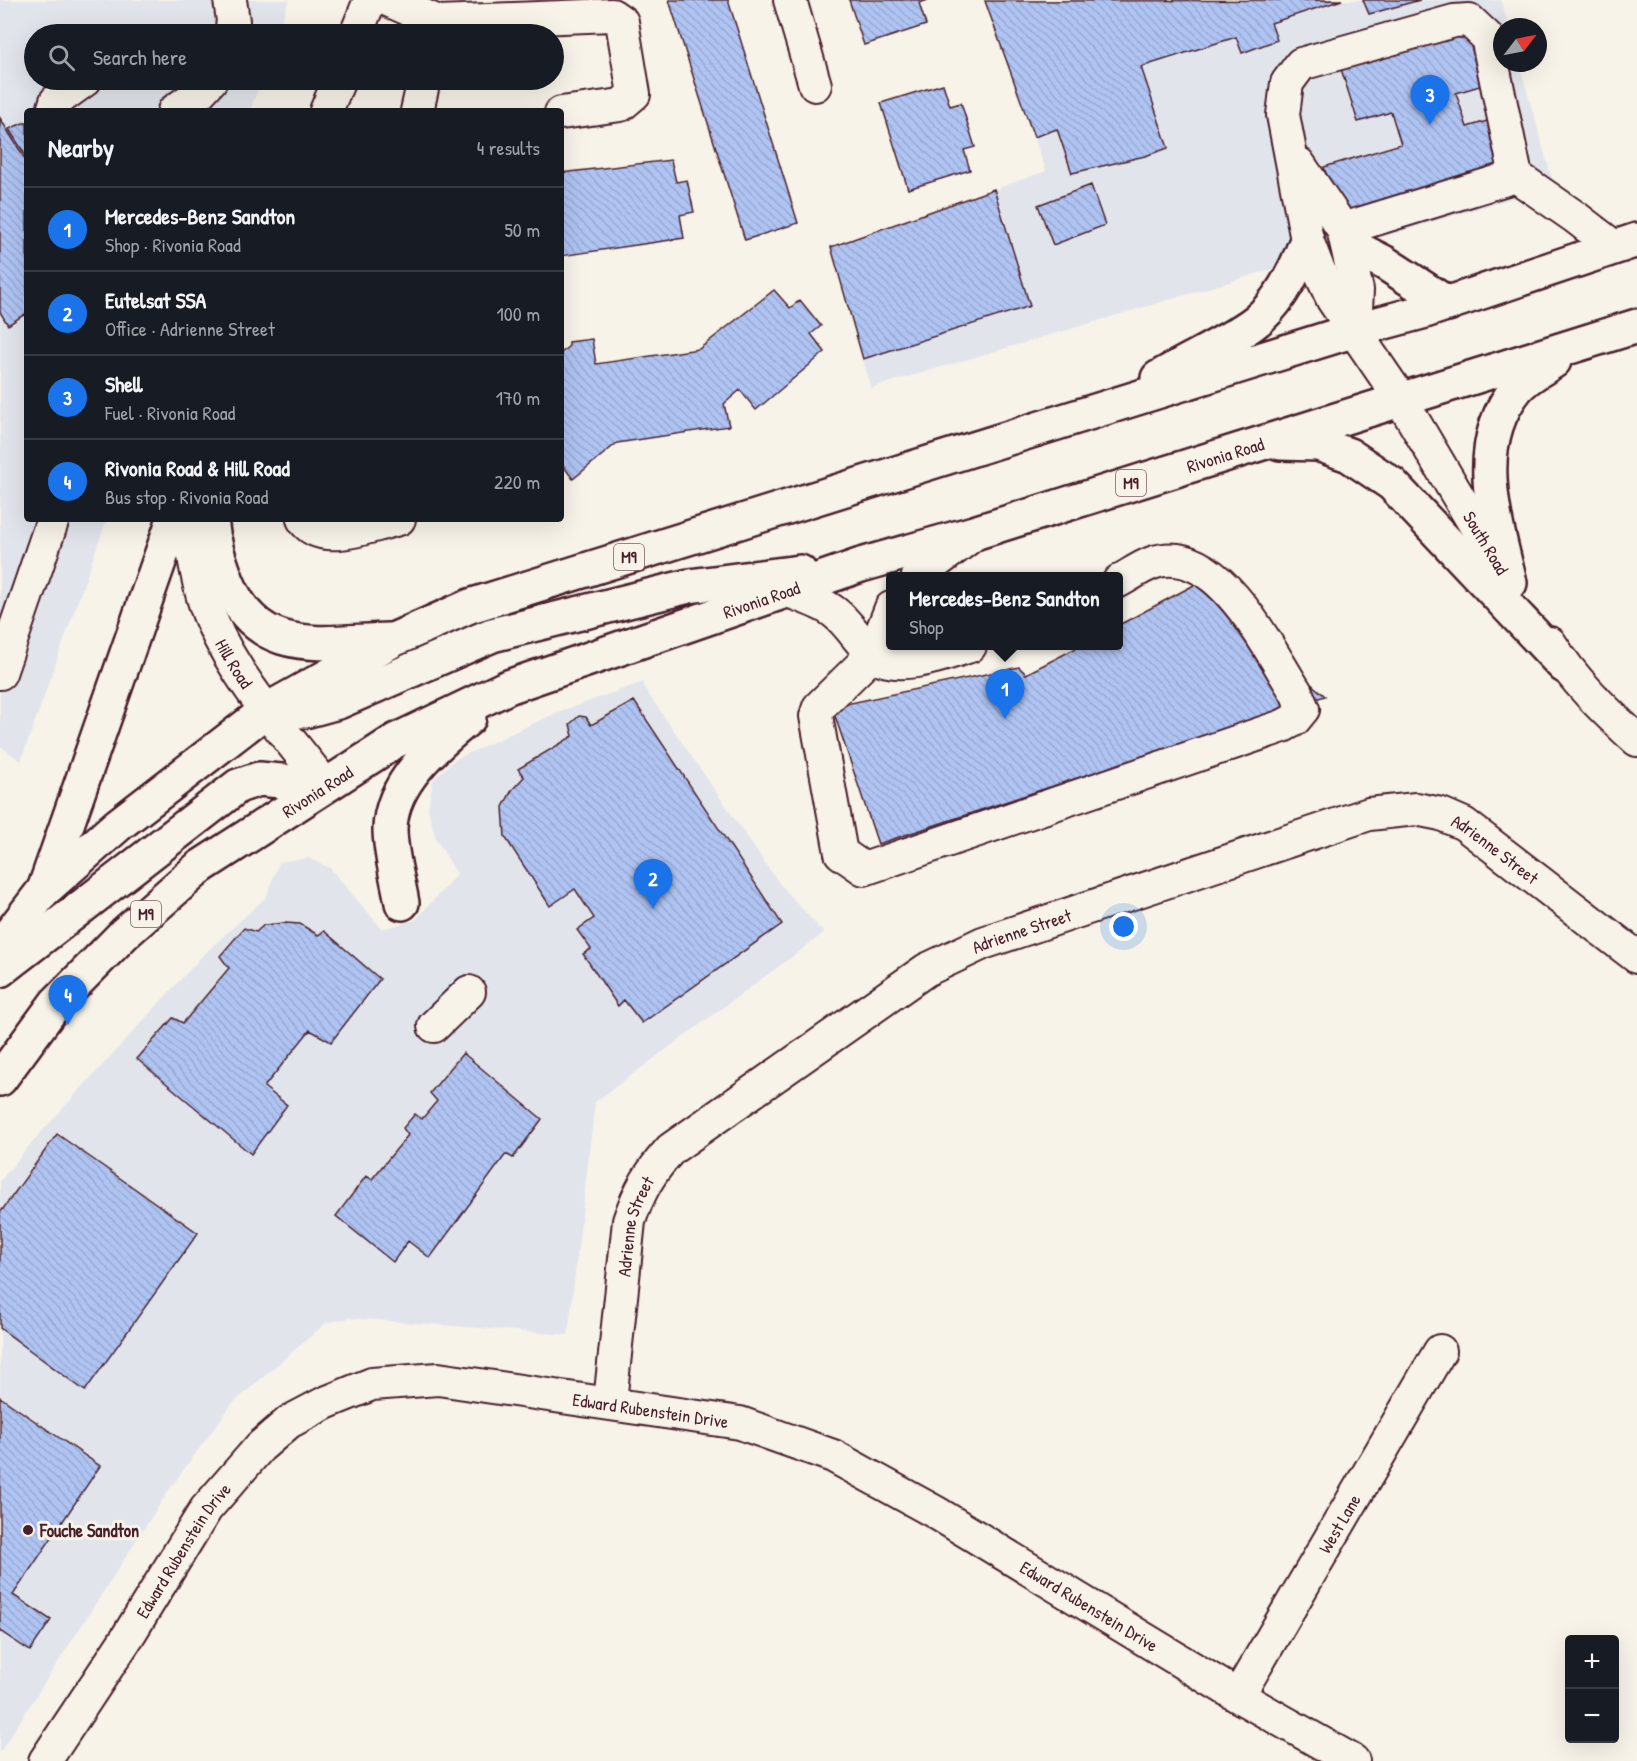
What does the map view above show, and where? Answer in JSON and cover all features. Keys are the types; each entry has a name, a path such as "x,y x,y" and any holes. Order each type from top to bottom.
{"main road":[{"path":"1346,237 1448,304"},
{"path":"1101,410 1252,324 1265,311 1297,268 1306,240"},
{"name":"M9","path":"0,947 43,891 118,825 267,710 393,640 470,606 1355,330 1448,304 1625,243"},
{"name":"Rivonia Road","path":"0,1079 56,1003 125,933 200,867 395,741 508,687 861,565 974,533 1259,442 1637,326"},
{"path":"1510,583 1489,483 1491,447 1497,424 1518,387 1533,374 1589,340"},
{"path":"1259,442 1318,444 1349,455 1392,484 1564,666"},
{"path":"43,891 173,522"},
{"path":"211,522 214,549 237,604 251,621 270,632 292,640 393,640"},
{"path":"267,710 305,711 338,702 492,634 689,586 861,565"},
{"path":"402,903 390,828 396,801 407,780 443,739 508,687"},
{"path":"0,970 238,786 259,779 326,785"}],"street":[{"path":"230,0 233,24"},
{"path":"360,24 370,0"},
{"path":"388,0 429,24"},
{"path":"790,0 815,85"},
{"path":"447,24 485,10 612,15 622,22 634,94 621,105 564,113"},
{"name":"South Road","path":"1516,176 1487,37 1470,21 1454,21 1302,63 1287,83 1284,115 1293,155 1306,240 1333,300 1400,398 1510,583 1564,666 1596,702 1637,740"},
{"path":"54,108 56,102 72,90"},
{"path":"178,108 201,90"},
{"path":"327,108 335,90"},
{"path":"418,108 422,90"},
{"path":"1293,155 1346,237 1358,290 1355,330"},
{"path":"1346,237 1516,176 1575,217 1625,243"},
{"path":"0,673 52,522"},
{"name":"Hill Road","path":"189,522 194,557 212,622 239,669 267,710 326,785"},
{"path":"305,522 309,528 329,534 385,522"},
{"path":"923,572 974,533"},
{"path":"886,621 873,654 819,707 816,716 842,853 851,862 864,868 1283,726 1294,720 1303,709 1296,692 1229,589 1202,567 1173,561 1153,563 1123,579"},
{"path":"788,591 832,611 852,629 873,654 893,662 933,659 957,650"},
{"name":"Adrienne Street","path":"610,1402 629,1221 638,1193 650,1172 671,1149 850,1021 926,970 953,956 1044,921 1312,832 1369,814 1416,809 1441,814 1464,824 1637,957"},
{"path":"434,1026 469,992"},
{"name":"West Lane","path":"1238,1696 1440,1351"},
{"name":"Edward Rubenstein Drive","path":"45,1761 128,1636 206,1509 260,1447 289,1422 325,1403 372,1384 438,1379 610,1402 740,1423 833,1456 935,1512 1238,1696 1353,1761"}],"shaded area":[{"path":"0,0 289,0 281,24 24,24 24,90 257,90 251,108 24,108 24,522 106,522 21,761 0,746"},
{"path":"987,0 1501,0 1506,18 1493,18 1493,72 1522,72 1554,186 871,388 831,247 1046,171"},
{"path":"643,682 645,689 779,883 824,933 595,1102 568,1335 349,1318 326,1323 232,1404 171,1487 0,1752 0,1181 34,1140 203,955 266,897 279,862 308,858 330,868 382,929 415,920 457,874 436,839 428,809 433,780 454,760 556,713"}],"building":[{"path":"669,0 728,0 798,223 745,240"},
{"path":"849,0 928,0 919,3 926,25 864,45"},
{"path":"1342,0 1271,23 1277,40 1242,53 1236,37 1141,67 1168,148 1145,156 1072,173 1057,129 1034,137 985,1"},
{"path":"1363,0 1420,0 1369,14"},
{"path":"1466,30 1483,85 1456,93 1467,127 1494,119 1509,165 1340,218 1324,167 1401,144 1391,112 1358,122 1341,69"},
{"path":"943,84 950,106 961,103 975,147 964,150 970,170 908,189 881,103"},
{"path":"0,118 24,157 24,315 8,325 0,312"},
{"path":"24,123 24,153 9,129"},
{"path":"671,160 676,182 687,180 694,212 680,215 684,238 564,256 564,173"},
{"path":"1091,185 1105,225 1053,245 1038,205"},
{"path":"994,189 1030,306 863,359 831,247"},
{"path":"774,290 790,308 800,300 821,326 811,334 825,352 756,410 740,390 724,404 729,426 617,443 573,479 564,467 564,350 569,346 569,342 592,339 596,364 699,349"},
{"path":"1196,584 1325,696 878,844 832,707 1019,667 1026,674 1072,650 1123,650 1123,623"},
{"path":"634,701 782,924 642,1023 624,1000 618,1006 583,954 591,949 577,930 594,918 575,889 550,906 505,837 503,807 512,790 524,777 518,769 573,736 570,724 579,716 586,717 591,725"},
{"path":"300,924 318,935 324,931 380,979 331,1042 310,1030 264,1087 287,1105 251,1154 137,1059 173,1018 183,1023 229,968 220,956 244,928 256,932 264,925"},
{"path":"463,1053 542,1119 513,1158 506,1154 430,1258 408,1241 393,1262 336,1216 366,1176 372,1179 408,1135 403,1128 415,1114 422,1119 437,1101 430,1093"},
{"path":"57,1134 198,1233 85,1391 0,1328 0,1213"},
{"name":"Fouche Sandton","path":"0,1397 100,1466 13,1595 51,1620 30,1651 0,1631"}],"place":[{"name":"Shell","path":"1430,125"},
{"name":"Mercedes-Benz Sandton","path":"1005,719"},
{"name":"Eutelsat SSA","path":"653,909"},
{"name":"Rivonia Road & Hill Road","path":"68,1025"},
{"name":"Fouche Sandton","path":"28,1530"}]}
